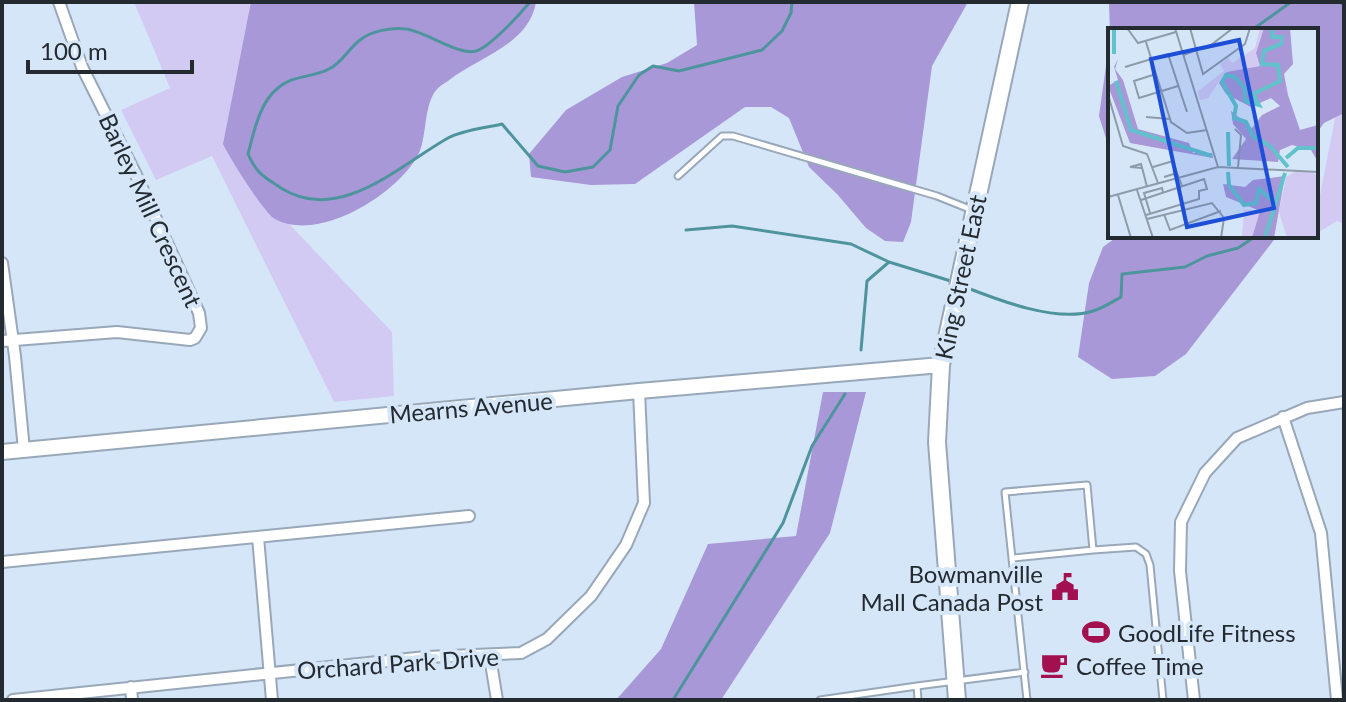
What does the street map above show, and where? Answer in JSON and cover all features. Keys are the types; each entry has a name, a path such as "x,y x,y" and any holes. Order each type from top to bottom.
{"main road":[{"name":"King Street East","path":"957,700 937,442 941,365 1020,2"}],"street":[{"name":"Barley Mill Crescent","path":"8,341 117,332 190,340 201,328 199,313 82,67 59,2"},
{"path":"2,263 8,341 24,450"},
{"name":"Mearns Avenue","path":"2,452 941,365"},
{"name":"Orchard Park Drive","path":"13,700 426,657 490,657 521,653 547,639 591,596 626,545 644,503 639,391"},
{"path":"1194,700 1180,571 1181,522 1205,473 1237,438 1307,408 1344,402"},
{"path":"1283,417 1321,533 1337,700"},
{"path":"2,562 469,516"},
{"path":"258,537 272,700"},
{"path":"490,657 497,700"},
{"path":"131,687 132,700"}],"lane":[{"path":"678,176 722,136 733,136 937,196 973,211"},
{"path":"1027,700 1005,492 1087,485 1093,550"},
{"path":"1014,558 1136,547 1146,554 1150,565 1163,700"},
{"path":"820,700 1025,672"},
{"path":"917,686 918,700"}],"shaded area":[{"path":"134,2 251,2 254,187 392,332 394,396 334,402 212,156 156,180 121,110 170,88"},
{"path":"251,2 536,2 524,29 513,40 435,91 417,157 392,186 374,200 333,220 313,225 293,225 275,219 263,207 223,144"},
{"path":"694,2 968,2 932,66 911,222 903,242 885,241 866,228 809,167 789,118 771,107 745,107 635,184 591,185 531,177 529,154 566,110 622,77 667,63 697,45"},
{"path":"1109,2 1344,2 1344,113 1324,123 1318,131 1318,28 1110,28"},
{"path":"1108,51 1108,145 1099,116"},
{"path":"1344,73 1344,224 1337,221 1318,233 1318,205"},
{"path":"1115,238 1275,238 1186,354 1155,376 1112,379 1078,357 1089,283 1103,247"},
{"path":"823,392 866,392 830,533 721,700 616,700 661,649 708,544 796,536"}],"waterway":[{"path":"530,2 497,37 476,51 451,47 406,29 370,34 334,66 289,81 272,94 255,127 248,154 251,161 261,174 281,188 303,198 325,200 347,196 368,187 454,135 502,124 538,166 565,172 593,167 610,150 618,106 639,75 653,66 679,71 762,50 782,31 791,13 792,2"},
{"path":"1255,28 1291,2"},
{"path":"1340,2 1344,5"},
{"path":"686,230 732,226 851,244 889,262 954,282"},
{"path":"965,287 1028,308 1079,314 1097,310 1121,297 1122,274 1185,267 1207,256 1238,248 1253,238"},
{"path":"861,350 867,281 889,262"},
{"path":"673,700 783,523 812,446 845,394"}],"place":[{"name":"Bowmanville Mall Canada Post","path":"1065,587"},
{"name":"GoodLife Fitness","path":"1096,632"},
{"name":"Coffee Time","path":"1054,665"}]}
